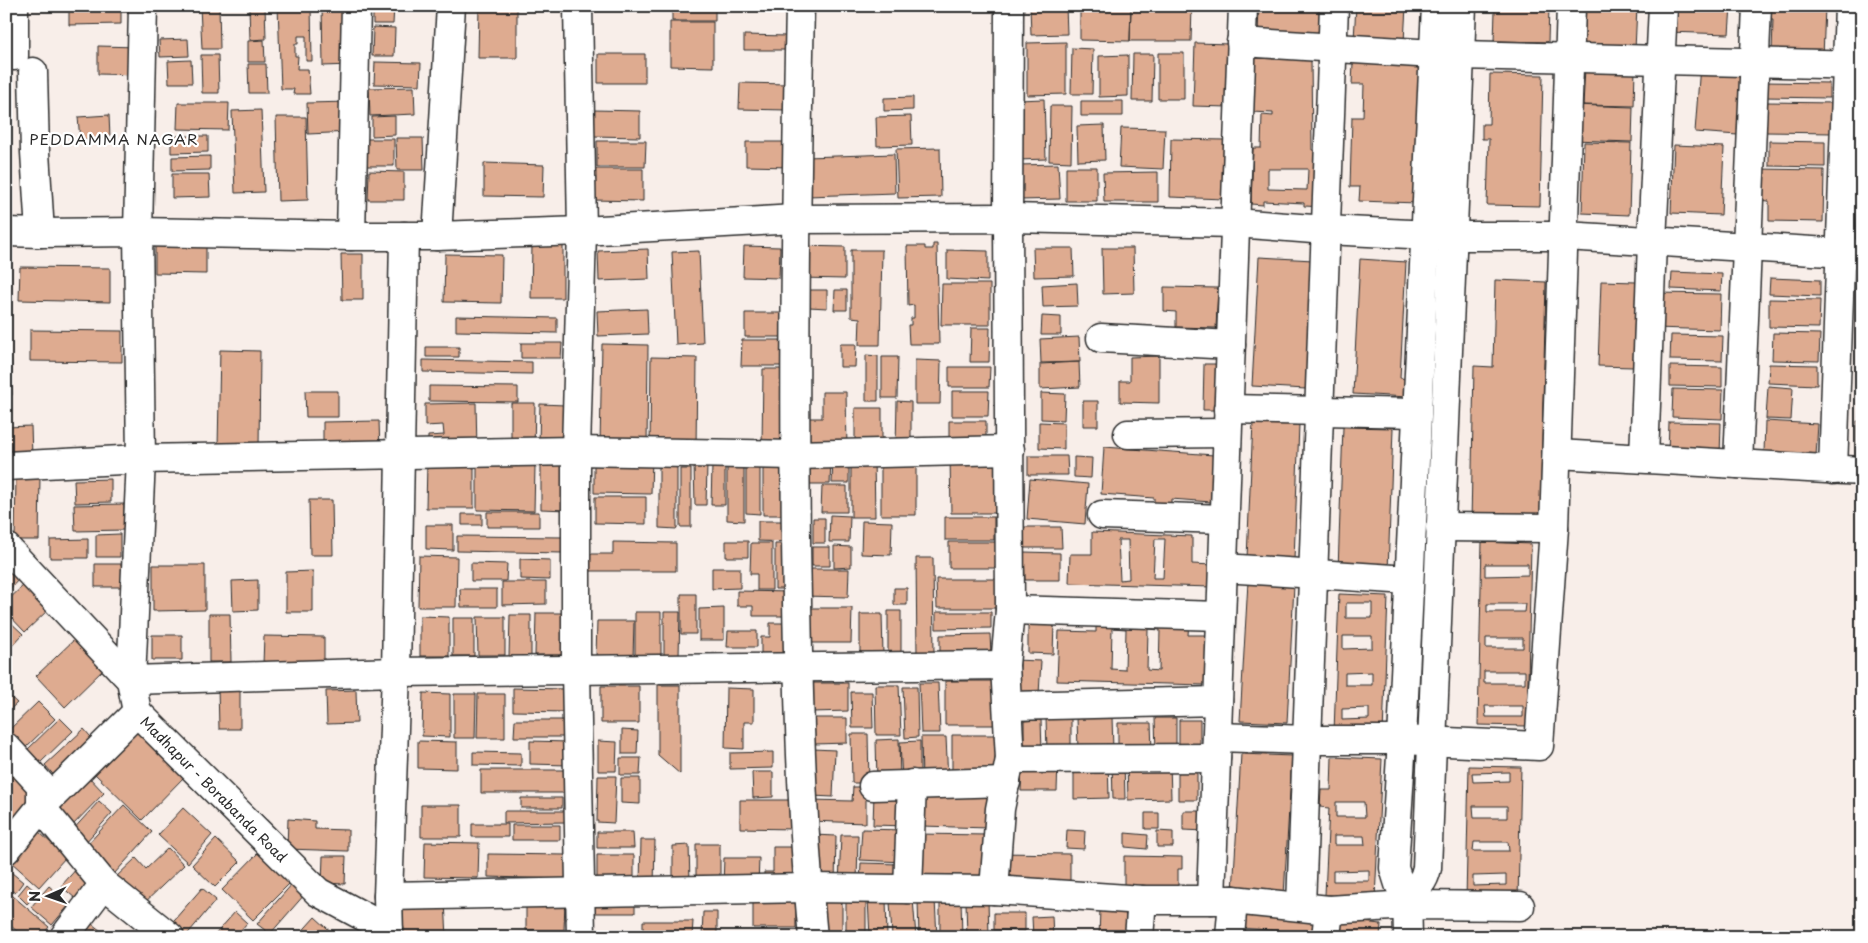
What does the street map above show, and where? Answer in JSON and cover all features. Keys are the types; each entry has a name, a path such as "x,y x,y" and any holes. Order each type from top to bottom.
{"street":[{"path":"14,6 35,152 40,233"},
{"name":"Madhapur - Borabanda Road","path":"143,6 138,232 141,460 131,680 137,712 318,892 389,933"},
{"path":"350,236 356,6"},
{"path":"437,236 450,6"},
{"path":"578,6 582,231 576,451 576,669 581,937"},
{"path":"800,6 795,219 795,454 798,667 808,888 813,937"},
{"path":"994,890 1000,809 1008,770 1008,706 1005,665 1010,610 1009,6"},
{"path":"1230,937 1222,900 1216,747 1243,6"},
{"path":"1301,906 1334,6"},
{"path":"1408,900 1425,877 1426,868 1452,236 1447,54 1436,6"},
{"path":"1408,937 1408,900 1399,884 1394,868 1402,740 1425,234 1447,54 1462,6"},
{"path":"873,786 912,784 1008,770 1216,747 1307,740 1402,740 1539,746 1554,528 1571,6"},
{"path":"1644,458 1663,6"},
{"path":"1738,464 1757,6"},
{"path":"1833,470 1851,254 1854,64 1849,6"},
{"path":"1241,42 1332,49 1447,54 1660,61 1854,64"},
{"path":"6,232 437,236 582,231 795,219 1008,218 1235,223 1326,230 1452,236 1565,236 1851,254"},
{"path":"389,933 388,896 396,672 404,236"},
{"path":"1100,338 1230,345"},
{"path":"1128,434 1319,412 1417,413"},
{"path":"6,466 141,460 576,451 795,454 1010,450"},
{"path":"1557,454 1862,471"},
{"path":"1102,515 1224,518"},
{"path":"1440,527 1554,528"},
{"path":"6,548 131,680 396,672 1005,665"},
{"path":"1223,568 1409,580"},
{"path":"1010,610 1221,616"},
{"path":"1008,706 1218,701"},
{"path":"6,850 41,807 137,712"},
{"path":"6,747 41,784 41,807 104,884 170,937"},
{"path":"908,889 912,784"},
{"path":"64,937 104,884"},
{"path":"388,896 808,888 994,890 1142,900 1222,900 1329,910 1408,900 1520,906"},
{"path":"1139,937 1142,900"},
{"path":"1326,937 1329,910"}],"building":[{"path":"69,6 121,6 121,24 69,25"},
{"path":"200,6 219,6 220,49 202,49"},
{"path":"249,6 265,6 266,39 250,40"},
{"path":"278,6 311,6 312,61 306,61 306,36 298,36 298,44 295,44 295,56 298,56 297,69 308,69 310,94 293,94 294,89 281,89"},
{"path":"322,6 349,6 350,65 323,66"},
{"path":"373,6 394,6 393,24 373,24"},
{"path":"479,6 517,6 517,58 478,58"},
{"path":"672,6 715,6 715,21 672,21"},
{"path":"1030,6 1066,6 1067,34 1031,35"},
{"path":"1080,6 1131,6 1130,41 1080,40"},
{"path":"1131,6 1192,6 1191,41 1130,41"},
{"path":"1259,6 1325,6 1324,38 1258,35"},
{"path":"1356,6 1406,6 1404,42 1354,39"},
{"path":"1485,6 1549,6 1548,42 1494,41 1495,11 1485,11"},
{"path":"1586,6 1637,6 1635,50 1584,47"},
{"path":"1677,6 1731,6 1729,34 1668,32 1668,18 1677,18"},
{"path":"1772,6 1825,7 1823,57 1772,55"},
{"path":"670,22 713,22 713,67 670,66"},
{"path":"373,27 395,28 394,56 372,56"},
{"path":"744,35 787,36 787,50 744,50"},
{"path":"188,39 189,56 160,57 159,40"},
{"path":"264,40 265,62 248,62 248,41"},
{"path":"1066,42 1066,94 1027,95 1027,43"},
{"path":"1195,43 1230,44 1228,107 1193,106"},
{"path":"98,46 138,47 138,75 98,74"},
{"path":"1072,48 1093,49 1092,94 1071,94"},
{"path":"1158,53 1184,53 1184,99 1158,99"},
{"path":"598,54 645,54 645,83 598,83"},
{"path":"1133,54 1153,54 1152,101 1132,101"},
{"path":"201,55 218,55 219,93 202,93"},
{"path":"1128,55 1128,96 1099,97 1099,56"},
{"path":"1249,58 1311,60 1312,150 1327,151 1325,207 1304,206 1304,203 1263,201 1263,205 1251,204 1253,148 1261,148 1262,115 1273,116 1273,113 1251,112","holes":["1268,169 1308,169 1307,190 1268,189"]},
{"path":"191,60 192,83 169,83 168,61"},
{"path":"375,62 421,63 420,85 374,84"},
{"path":"1353,63 1421,65 1418,203 1359,201 1360,187 1350,187 1352,117 1363,117 1364,84 1352,84"},
{"path":"248,64 266,64 267,93 249,93"},
{"path":"1700,65 1743,68 1738,135 1695,132"},
{"path":"1585,68 1635,69 1634,106 1583,105"},
{"path":"1490,74 1543,75 1540,206 1487,205 1489,139 1482,139 1482,124 1489,124"},
{"path":"1849,81 1862,81 1862,118 1852,118"},
{"path":"1764,82 1829,83 1829,98 1763,97"},
{"path":"740,83 788,84 787,110 739,109"},
{"path":"414,87 415,114 370,116 369,88"},
{"path":"913,97 913,110 884,111 884,98"},
{"path":"1044,99 1046,159 1019,160 1018,100"},
{"path":"1081,101 1123,101 1123,116 1081,116"},
{"path":"350,102 351,132 308,134 307,103"},
{"path":"1767,102 1833,103 1833,133 1766,132"},
{"path":"178,103 229,103 228,130 177,129"},
{"path":"1572,105 1633,107 1632,142 1572,140"},
{"path":"1050,106 1072,106 1071,162 1049,161"},
{"path":"261,110 264,192 235,193 232,111"},
{"path":"594,110 640,111 640,137 593,136"},
{"path":"109,115 110,138 80,140 78,117"},
{"path":"395,116 395,135 372,136 372,117"},
{"path":"911,116 912,145 877,146 876,117"},
{"path":"276,117 306,117 308,200 278,201"},
{"path":"1855,119 1862,119 1862,168 1853,168"},
{"path":"1104,125 1105,160 1078,161 1077,126"},
{"path":"1121,128 1165,129 1163,169 1119,167"},
{"path":"171,136 208,136 208,152 171,153"},
{"path":"396,138 423,138 424,170 397,170"},
{"path":"359,139 394,139 394,166 359,166"},
{"path":"1171,139 1225,140 1224,199 1170,197"},
{"path":"597,141 646,141 645,167 597,167"},
{"path":"1769,141 1825,142 1825,167 1769,166"},
{"path":"746,142 790,142 790,167 746,166"},
{"path":"1584,142 1631,143 1629,215 1582,213"},
{"path":"1674,145 1724,147 1721,215 1671,213"},
{"path":"940,148 941,197 898,198 896,149"},
{"path":"894,154 895,193 808,196 807,157"},
{"path":"210,156 210,170 172,171 172,157"},
{"path":"484,163 544,165 543,197 484,196"},
{"path":"1058,164 1060,199 1020,200 1019,165"},
{"path":"1066,167 1097,167 1097,201 1066,201"},
{"path":"592,169 643,169 643,201 592,200"},
{"path":"1757,169 1824,170 1823,222 1769,221 1769,201 1756,200"},
{"path":"369,171 404,172 404,200 368,200"},
{"path":"1158,172 1158,202 1104,202 1103,173"},
{"path":"172,174 209,174 210,197 172,198"},
{"path":"1851,174 1862,175 1862,225 1848,224"},
{"path":"933,244 937,244 939,344 909,344 908,325 911,325 911,318 914,318 914,305 908,306 907,246 925,246 925,249 933,249"},
{"path":"532,245 563,246 563,298 531,298"},
{"path":"155,246 206,247 206,274 155,273"},
{"path":"744,246 780,247 779,278 743,277"},
{"path":"800,246 845,247 845,279 800,278"},
{"path":"1033,248 1073,248 1074,276 1034,277"},
{"path":"1102,248 1133,248 1134,293 1103,294"},
{"path":"648,249 649,279 599,281 598,251"},
{"path":"851,250 882,250 880,345 859,345 860,318 851,317"},
{"path":"947,250 988,251 988,281 947,279"},
{"path":"699,251 703,343 676,345 672,252"},
{"path":"341,254 363,254 363,300 342,300"},
{"path":"445,254 502,255 501,303 444,302"},
{"path":"1259,257 1313,260 1306,389 1252,386"},
{"path":"1360,259 1406,262 1400,378 1409,379 1408,397 1353,394"},
{"path":"20,267 110,268 110,302 19,300"},
{"path":"1672,272 1722,274 1721,291 1671,289"},
{"path":"1770,278 1820,280 1820,296 1769,294"},
{"path":"1495,280 1546,282 1540,525 1471,523 1474,366 1493,367"},
{"path":"1601,281 1636,282 1633,367 1598,366"},
{"path":"1077,283 1078,306 1043,307 1042,285"},
{"path":"942,284 990,284 990,325 941,325"},
{"path":"1164,287 1218,288 1216,328 1176,327 1176,312 1164,311"},
{"path":"809,290 827,290 827,308 809,307"},
{"path":"835,290 847,290 847,310 834,310"},
{"path":"1656,293 1721,294 1720,330 1654,328"},
{"path":"1769,299 1820,300 1819,328 1769,327"},
{"path":"647,309 648,334 598,336 597,311"},
{"path":"745,313 788,313 788,337 745,337"},
{"path":"456,316 557,318 557,333 456,331"},
{"path":"1042,316 1061,317 1061,335 1041,335"},
{"path":"971,328 990,328 989,362 970,362"},
{"path":"30,330 122,331 122,362 30,361"},
{"path":"1773,333 1820,334 1819,361 1772,360"},
{"path":"1671,335 1723,336 1722,361 1670,360"},
{"path":"1079,337 1080,362 1041,363 1040,339"},
{"path":"742,340 783,340 783,366 741,366"},
{"path":"521,343 562,343 561,358 521,358"},
{"path":"602,344 648,345 647,446 600,446"},
{"path":"840,344 856,344 855,367 840,367"},
{"path":"426,347 459,347 459,357 426,357"},
{"path":"220,350 260,351 259,448 218,447"},
{"path":"866,355 878,356 878,401 866,401"},
{"path":"1159,356 1159,403 1120,402 1120,381 1130,381 1130,357"},
{"path":"651,357 697,358 696,450 650,449"},
{"path":"882,357 898,357 897,398 882,398"},
{"path":"423,360 532,362 532,374 423,372"},
{"path":"915,360 941,361 940,404 915,404"},
{"path":"1079,362 1080,387 1040,389 1040,364"},
{"path":"1204,364 1221,364 1220,410 1203,410"},
{"path":"1769,364 1817,365 1817,385 1768,383"},
{"path":"1670,366 1722,367 1722,387 1670,386"},
{"path":"949,367 990,367 989,387 949,387"},
{"path":"6,368 11,368 12,395 6,395"},
{"path":"763,369 786,369 785,446 762,446"},
{"path":"1860,384 1862,384 1862,419 1859,419"},
{"path":"429,386 518,387 518,402 429,401"},
{"path":"1768,386 1793,388 1791,420 1766,419"},
{"path":"1673,389 1723,390 1722,419 1672,417"},
{"path":"305,391 338,391 338,417 306,417"},
{"path":"952,391 989,391 988,416 952,416"},
{"path":"822,392 846,392 847,449 799,449 800,418 822,418"},
{"path":"1041,393 1065,394 1064,420 1041,419"},
{"path":"897,401 911,402 911,448 896,448"},
{"path":"1083,401 1098,401 1098,426 1083,426"},
{"path":"476,403 477,450 428,450 428,436 444,435 443,425 425,426 425,404"},
{"path":"511,403 535,403 534,450 511,449"},
{"path":"540,404 565,405 564,443 539,443"},
{"path":"855,408 882,408 882,448 855,448"},
{"path":"379,421 380,451 323,452 323,422"},
{"path":"949,421 986,421 986,448 949,448"},
{"path":"1765,421 1818,424 1816,456 1764,453"},
{"path":"1857,421 1862,421 1862,455 1857,454"},
{"path":"1039,422 1064,423 1064,449 1039,448"},
{"path":"1253,422 1299,424 1294,560 1247,558"},
{"path":"1669,422 1721,423 1720,456 1668,454"},
{"path":"31,426 32,456 6,457 6,427"},
{"path":"1343,427 1393,428 1388,572 1338,570"},
{"path":"1104,447 1214,455 1211,502 1171,499 1171,510 1154,508 1154,498 1101,494"},
{"path":"594,456 652,456 651,494 594,493"},
{"path":"659,456 677,456 677,529 659,528"},
{"path":"950,456 997,456 997,513 951,513"},
{"path":"1028,456 1067,456 1068,475 1028,475"},
{"path":"1074,457 1092,458 1091,478 1074,477"},
{"path":"541,458 568,458 567,510 541,509"},
{"path":"809,458 831,459 830,484 808,484"},
{"path":"851,459 874,459 875,517 851,517"},
{"path":"763,461 791,461 792,515 763,515"},
{"path":"833,461 849,461 849,483 832,483"},
{"path":"881,461 916,461 916,515 881,515"},
{"path":"427,463 474,464 474,508 426,508"},
{"path":"477,465 535,466 534,511 477,510"},
{"path":"694,465 707,465 706,505 695,505"},
{"path":"727,465 744,465 744,521 727,520"},
{"path":"712,466 725,466 725,505 711,505"},
{"path":"746,466 760,466 760,514 746,513"},
{"path":"680,469 691,469 691,527 680,527"},
{"path":"16,475 40,475 39,540 15,540"},
{"path":"111,479 111,502 75,503 74,480"},
{"path":"1030,479 1088,484 1085,524 1027,519"},
{"path":"822,486 847,486 847,512 821,512"},
{"path":"595,497 646,497 646,524 595,523"},
{"path":"309,500 332,500 333,555 310,555"},
{"path":"124,504 124,530 75,531 74,505"},
{"path":"487,512 539,512 539,527 487,527"},
{"path":"462,514 482,514 482,525 462,525"},
{"path":"830,515 850,516 849,542 829,542"},
{"path":"945,517 994,517 994,540 945,540"},
{"path":"813,518 825,518 825,543 813,543"},
{"path":"758,521 792,521 792,542 758,541"},
{"path":"862,521 892,522 891,555 861,554"},
{"path":"426,525 453,525 453,550 426,549"},
{"path":"1023,527 1061,527 1062,548 1023,548"},
{"path":"1092,532 1192,536 1192,564 1213,565 1212,587 1069,583 1070,554 1092,554","holes":["1155,539 1165,539 1163,578 1153,578","1118,540 1128,540 1129,579 1120,580"]},
{"path":"120,534 120,557 96,557 96,535"},
{"path":"457,536 564,537 563,553 457,551"},
{"path":"88,539 88,558 50,558 50,540"},
{"path":"726,541 748,541 748,557 726,557"},
{"path":"613,542 676,543 676,571 590,571 590,554 613,554"},
{"path":"949,542 996,542 996,568 949,568"},
{"path":"1482,542 1531,544 1527,726 1478,725","holes":["1485,564 1528,564 1528,575 1485,576","1487,604 1525,604 1524,612 1487,612","1486,638 1523,638 1523,648 1486,648","1484,671 1525,671 1525,683 1484,683","1485,706 1523,706 1523,717 1486,717"]},
{"path":"751,543 772,543 772,590 757,590 757,574 750,574"},
{"path":"775,544 790,544 790,589 775,589"},
{"path":"834,546 851,547 851,567 834,568"},
{"path":"812,547 830,547 830,566 812,566"},
{"path":"1024,552 1060,553 1060,580 1025,580"},
{"path":"419,556 457,557 456,607 418,607"},
{"path":"916,558 933,558 934,657 917,657"},
{"path":"520,559 550,560 550,580 520,579"},
{"path":"471,563 507,564 506,581 471,581"},
{"path":"6,564 21,577 6,593"},
{"path":"95,564 125,564 126,587 95,587"},
{"path":"153,565 205,565 205,610 153,611"},
{"path":"712,568 740,568 740,588 712,589"},
{"path":"801,569 849,569 848,597 801,596"},
{"path":"313,571 313,612 286,612 286,572"},
{"path":"936,579 996,579 997,608 937,608"},
{"path":"258,580 258,610 233,611 232,581"},
{"path":"502,582 546,582 546,604 502,605"},
{"path":"1248,582 1294,585 1287,723 1240,721"},
{"path":"26,583 50,608 25,632 6,612 6,602"},
{"path":"894,588 907,588 907,605 894,605"},
{"path":"460,589 497,589 497,607 461,607"},
{"path":"737,591 793,592 793,616 753,616 753,606 737,606"},
{"path":"681,594 696,594 696,634 681,634"},
{"path":"1339,594 1388,596 1383,734 1334,732"},
{"path":"1346,603 1372,603 1372,618 1346,618"},
{"path":"724,608 724,640 699,640 699,609"},
{"path":"804,608 852,608 851,643 804,643"},
{"path":"888,611 901,611 901,654 888,654"},
{"path":"635,612 661,612 661,657 635,657"},
{"path":"664,612 680,612 679,656 664,657"},
{"path":"936,612 991,612 991,628 936,629"},
{"path":"536,613 564,613 563,655 535,655"},
{"path":"209,614 230,614 231,662 209,662"},
{"path":"860,614 882,614 883,655 860,655"},
{"path":"510,615 531,615 531,658 509,657"},
{"path":"420,616 449,617 449,656 420,656"},
{"path":"477,617 505,617 505,655 478,655"},
{"path":"1096,617 1189,620 1188,635 1206,635 1205,685 1057,681 1059,631 1096,632","holes":["1112,628 1126,629 1125,670 1111,669","1148,629 1160,630 1159,671 1147,670"]},
{"path":"6,618 23,634 11,647 6,642"},
{"path":"453,618 474,618 474,656 453,656"},
{"path":"597,621 634,621 633,658 596,657"},
{"path":"1028,622 1054,623 1053,654 1028,653"},
{"path":"770,623 794,623 794,656 761,656 761,637 770,637"},
{"path":"728,631 757,631 757,647 727,647"},
{"path":"990,634 991,654 940,655 940,635"},
{"path":"152,635 182,635 182,660 152,660"},
{"path":"264,636 324,637 324,664 263,664"},
{"path":"1343,636 1372,636 1372,648 1343,649"},
{"path":"77,637 106,667 65,707 36,676"},
{"path":"1013,660 1041,661 1039,694 1011,692"},
{"path":"1372,672 1372,685 1345,685 1345,673"},
{"path":"945,681 1001,681 1001,725 945,725"},
{"path":"811,683 848,683 848,711 812,712"},
{"path":"919,683 938,683 940,733 921,733"},
{"path":"240,685 240,729 219,729 218,686"},
{"path":"658,685 680,685 680,774 658,755"},
{"path":"875,685 899,685 901,735 876,735"},
{"path":"601,686 639,686 639,723 601,723"},
{"path":"903,687 917,687 918,737 905,738"},
{"path":"513,688 567,689 567,712 513,711"},
{"path":"726,688 754,689 754,722 744,722 744,749 725,748"},
{"path":"356,690 357,723 327,724 326,691"},
{"path":"851,692 872,692 873,728 852,728"},
{"path":"6,693 17,703 6,713"},
{"path":"423,693 450,694 450,737 422,736"},
{"path":"454,694 476,694 475,738 454,738"},
{"path":"478,694 505,694 505,738 477,738"},
{"path":"38,702 55,719 25,748 9,730"},
{"path":"1369,708 1369,719 1342,720 1342,709"},
{"path":"1077,717 1112,717 1113,750 1078,750"},
{"path":"60,718 73,731 40,763 27,750"},
{"path":"814,718 847,718 847,743 815,744"},
{"path":"1046,718 1071,718 1071,750 1047,750"},
{"path":"1155,718 1176,718 1176,753 1156,753"},
{"path":"515,720 565,720 564,737 514,737"},
{"path":"1041,720 1042,752 1024,752 1024,721"},
{"path":"1179,720 1200,720 1200,751 1179,751"},
{"path":"1118,723 1151,723 1152,751 1118,752"},
{"path":"134,724 186,775 142,820 91,770"},
{"path":"84,729 96,743 57,779 45,765"},
{"path":"622,730 638,731 637,754 622,754"},
{"path":"851,734 868,734 869,783 852,783"},
{"path":"952,735 1002,735 1003,774 952,775"},
{"path":"921,737 946,737 948,781 922,781"},
{"path":"899,739 900,779 877,779 876,740"},
{"path":"418,741 457,742 457,769 418,768"},
{"path":"530,741 568,742 568,765 530,764"},
{"path":"598,741 617,742 616,771 598,771"},
{"path":"920,741 920,781 902,781 900,742"},
{"path":"813,749 835,750 833,797 812,796"},
{"path":"473,752 521,753 521,766 473,765"},
{"path":"773,752 773,768 730,769 730,753"},
{"path":"1241,754 1292,756 1284,895 1233,892"},
{"path":"1332,757 1382,759 1375,898 1325,895 1329,808 1320,807 1321,790 1331,790"},
{"path":"620,758 641,758 640,775 620,775"},
{"path":"1074,759 1108,759 1109,798 1074,799"},
{"path":"1022,761 1058,761 1057,791 1021,791"},
{"path":"1112,761 1124,761 1125,799 1113,799"},
{"path":"1170,761 1171,799 1128,800 1127,762"},
{"path":"1197,762 1197,800 1178,800 1178,763"},
{"path":"1469,766 1521,767 1518,900 1466,899","holes":["1509,772 1509,781 1473,782 1472,773","1473,806 1507,806 1507,818 1474,818","1474,842 1508,842 1509,851 1473,851","1506,875 1506,885 1473,886 1473,876"]},
{"path":"481,770 567,770 567,793 481,793"},
{"path":"15,772 40,796 11,825 6,820 6,781"},
{"path":"752,772 773,772 773,797 753,798"},
{"path":"88,776 104,793 68,830 51,813"},
{"path":"598,776 616,776 614,823 597,822"},
{"path":"621,778 640,778 640,804 621,803"},
{"path":"923,786 990,788 989,828 922,826"},
{"path":"853,787 866,787 866,823 809,821 810,800 852,801"},
{"path":"874,794 908,795 908,826 873,825"},
{"path":"521,798 562,798 562,808 521,808"},
{"path":"740,800 793,800 793,829 740,828"},
{"path":"99,801 112,813 84,844 71,832"},
{"path":"1336,802 1364,802 1365,817 1336,817"},
{"path":"124,805 152,832 114,874 85,847"},
{"path":"421,805 461,805 461,837 421,837"},
{"path":"183,808 212,835 188,863 158,835"},
{"path":"504,811 565,811 565,822 504,823"},
{"path":"1183,811 1206,811 1206,831 1183,830"},
{"path":"1145,813 1159,813 1159,829 1145,829"},
{"path":"288,819 315,821 315,829 348,830 348,851 287,849"},
{"path":"472,824 508,824 508,837 472,837"},
{"path":"512,825 560,825 560,840 512,840"},
{"path":"862,829 904,830 903,862 860,860"},
{"path":"1067,830 1085,831 1084,849 1066,848"},
{"path":"38,831 66,857 39,887 11,862"},
{"path":"1157,831 1173,832 1173,847 1157,847"},
{"path":"597,832 633,832 634,848 597,848"},
{"path":"1125,833 1148,835 1147,849 1125,847"},
{"path":"916,834 988,835 987,885 916,884"},
{"path":"813,835 836,836 835,883 812,883"},
{"path":"841,835 858,835 857,885 839,885"},
{"path":"1334,836 1364,836 1365,845 1334,845"},
{"path":"216,839 240,862 215,887 192,865"},
{"path":"641,840 655,840 654,886 640,885"},
{"path":"425,842 479,843 478,878 424,877"},
{"path":"696,844 720,844 720,887 696,887"},
{"path":"689,845 690,883 673,883 673,846"},
{"path":"773,847 795,847 795,885 764,885 764,872 773,872"},
{"path":"168,848 184,865 141,906 115,878 136,858 146,869"},
{"path":"259,852 290,883 253,920 222,890"},
{"path":"998,853 1070,854 1070,886 998,885"},
{"path":"488,854 566,855 566,879 488,877"},
{"path":"597,855 634,855 634,887 597,887"},
{"path":"323,856 346,856 345,884 322,883"},
{"path":"1124,856 1182,857 1182,869 1178,869 1178,887 1124,887"},
{"path":"724,858 759,858 758,886 723,885"},
{"path":"861,863 900,864 900,887 860,886"},
{"path":"79,866 93,878 76,899 61,886"},
{"path":"6,868 23,882 15,893 6,886"},
{"path":"1369,870 1369,881 1333,881 1333,871"},
{"path":"293,883 305,894 270,934 257,924"},
{"path":"27,884 37,893 27,904 18,895"},
{"path":"49,886 70,904 52,925 31,907"},
{"path":"202,888 216,900 185,937 179,937 168,927"},
{"path":"6,890 49,927 41,937 24,937 6,922"},
{"path":"753,892 796,893 796,928 753,928"},
{"path":"591,896 635,896 635,913 591,913"},
{"path":"818,897 842,898 842,937 817,937"},
{"path":"526,899 565,899 564,930 526,930"},
{"path":"846,899 866,899 866,937 846,937"},
{"path":"868,899 886,899 887,937 870,937"},
{"path":"913,899 916,937 892,937 890,901"},
{"path":"940,899 961,899 962,937 940,937"},
{"path":"935,900 937,937 919,937 918,901"},
{"path":"988,900 989,937 967,937 966,901"},
{"path":"445,902 447,937 402,937 401,904"},
{"path":"1100,909 1126,910 1125,937 1099,937"},
{"path":"235,912 247,923 235,937 213,937"},
{"path":"703,912 717,912 717,937 702,937"},
{"path":"994,913 1025,913 1025,931 994,930"},
{"path":"1244,913 1315,918 1313,937 1279,937 1279,931 1242,928"},
{"path":"1052,916 1053,937 1033,937 1032,917"},
{"path":"315,917 337,937 297,937"},
{"path":"1335,919 1381,924 1380,937 1333,937"},
{"path":"88,921 109,937 88,937 80,931"},
{"path":"643,921 693,921 692,937 643,937"},
{"path":"526,933 569,934 569,937 526,937"}],"district":[{"name":"PEDDAMMA NAGAR","path":"114,138"}]}
